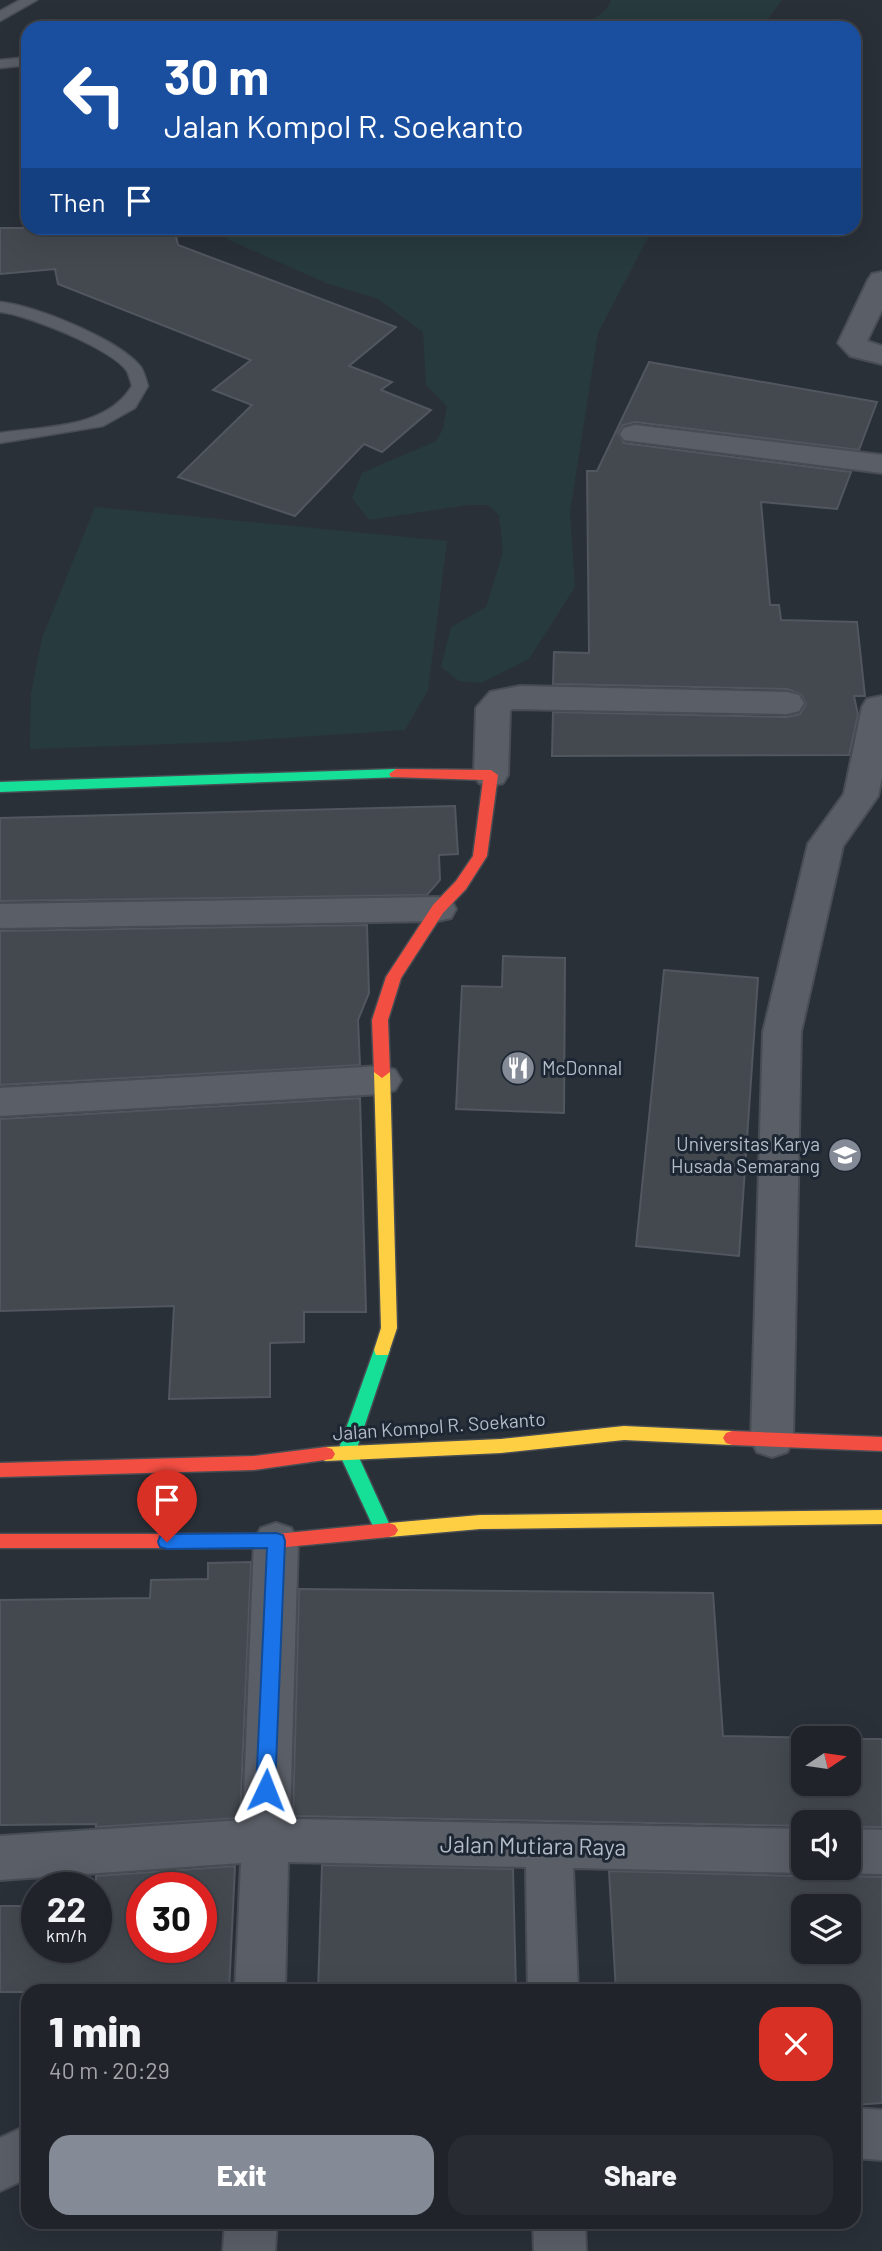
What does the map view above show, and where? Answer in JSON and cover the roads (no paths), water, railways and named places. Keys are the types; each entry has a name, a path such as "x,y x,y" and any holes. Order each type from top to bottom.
{"street":[{"path":"882,280 852,343 860,349 882,355"},
{"path":"635,434 882,464"},
{"path":"383,1530 347,1451 389,1328 380,1020 394,977 438,909 461,885 480,856 491,775 493,708 502,700 520,697 787,703"},
{"path":"772,1440 782,1032 826,844 861,796 879,707 882,707"},
{"path":"0,787 421,773 491,775"},
{"path":"0,916 438,909"},
{"path":"0,1102 382,1080"},
{"name":"Jalan Kompol R. Soekanto","path":"0,1470 254,1463 347,1451 501,1446 624,1433 882,1444"},
{"path":"0,1541 276,1541 480,1521 882,1517"},
{"path":"260,1984 263,1840 276,1541"},
{"name":"Jalan Mutiara Raya","path":"0,1858 263,1840 791,1851"},
{"path":"549,1847 553,1984"},
{"path":"861,1851 882,1852"},
{"path":"861,2133 882,2134"},
{"path":"0,2166 21,2154"},
{"path":"249,2251 251,2229"},
{"path":"559,2229 560,2251"}],"lane":[{"path":"0,17 30,0"},
{"path":"0,64 21,62"},
{"path":"0,307 13,308 111,348 134,365 140,385 136,398 109,418 97,423 0,438"}],"place":[{"name":"McDonnal","path":"518,1068"},
{"name":"Universitas Karya Husada Semarang","path":"845,1155"}]}
